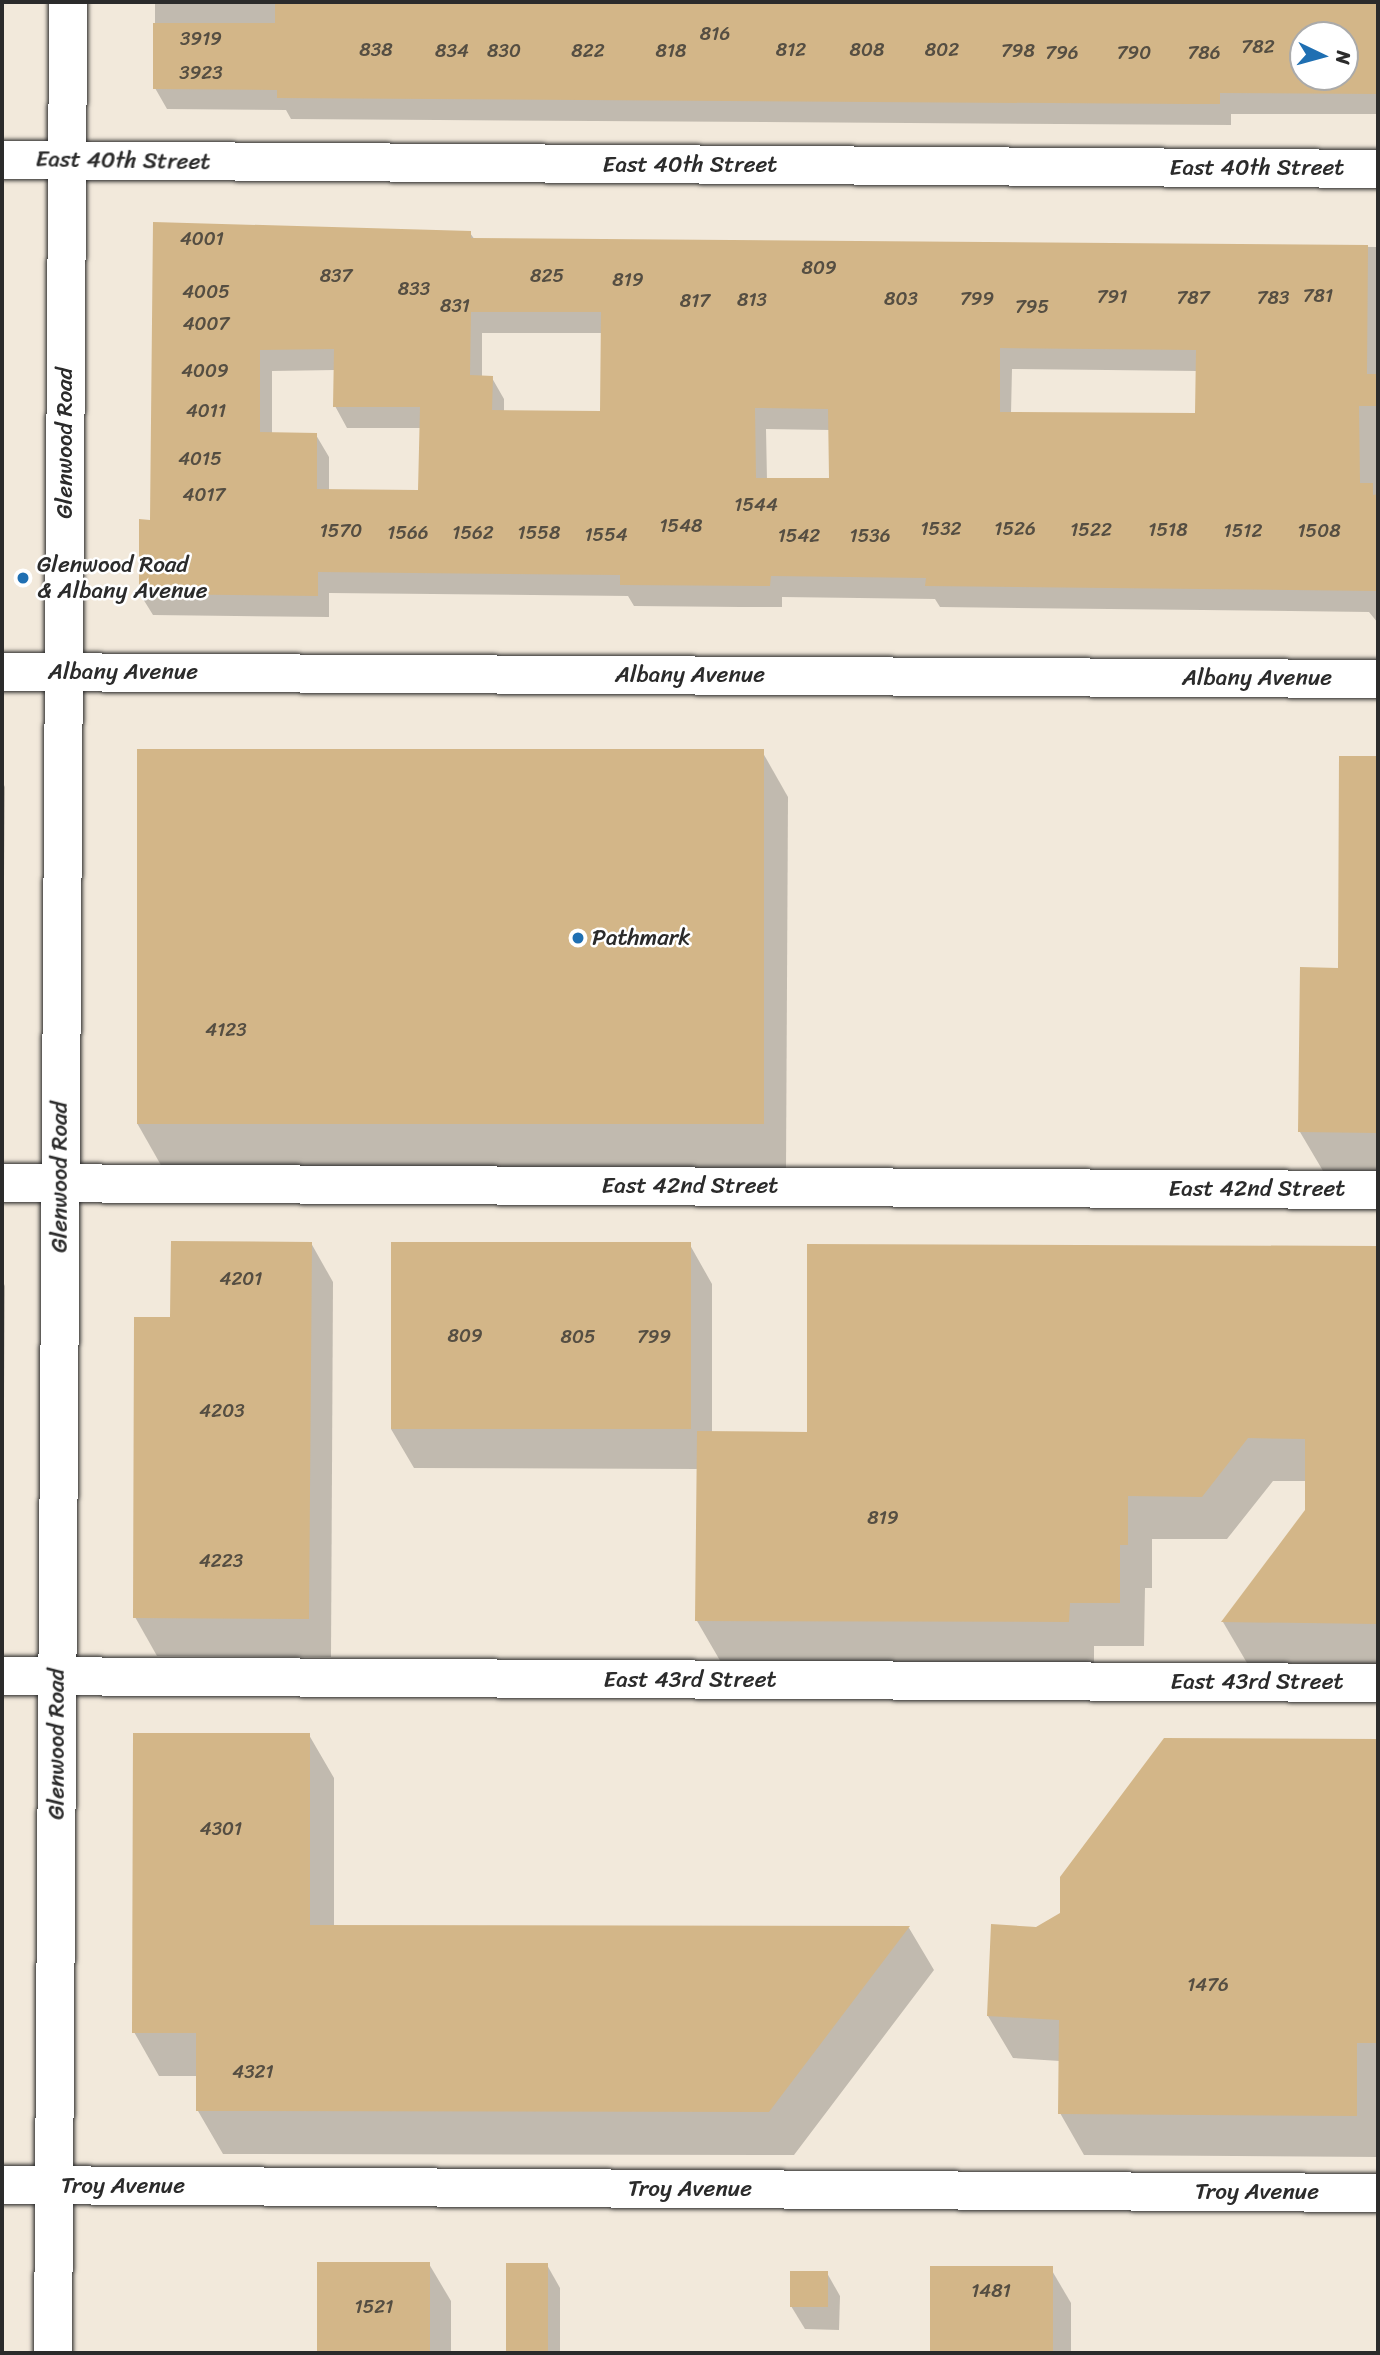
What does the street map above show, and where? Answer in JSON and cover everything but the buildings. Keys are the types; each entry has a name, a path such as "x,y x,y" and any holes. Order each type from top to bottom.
{"street":[{"name":"Glenwood Road","path":"53,2353 68,2"},
{"name":"East 40th Street","path":"2,160 1378,169"},
{"name":"Albany Avenue","path":"2,671 1378,679"},
{"name":"East 42nd Street","path":"2,1183 1378,1190"},
{"name":"East 43rd Street","path":"2,1676 1378,1683"},
{"name":"Troy Avenue","path":"2,2185 1378,2193"}],"place":[{"name":"Glenwood Road & Albany Avenue","path":"23,578"},
{"name":"Pathmark","path":"578,938"}]}
